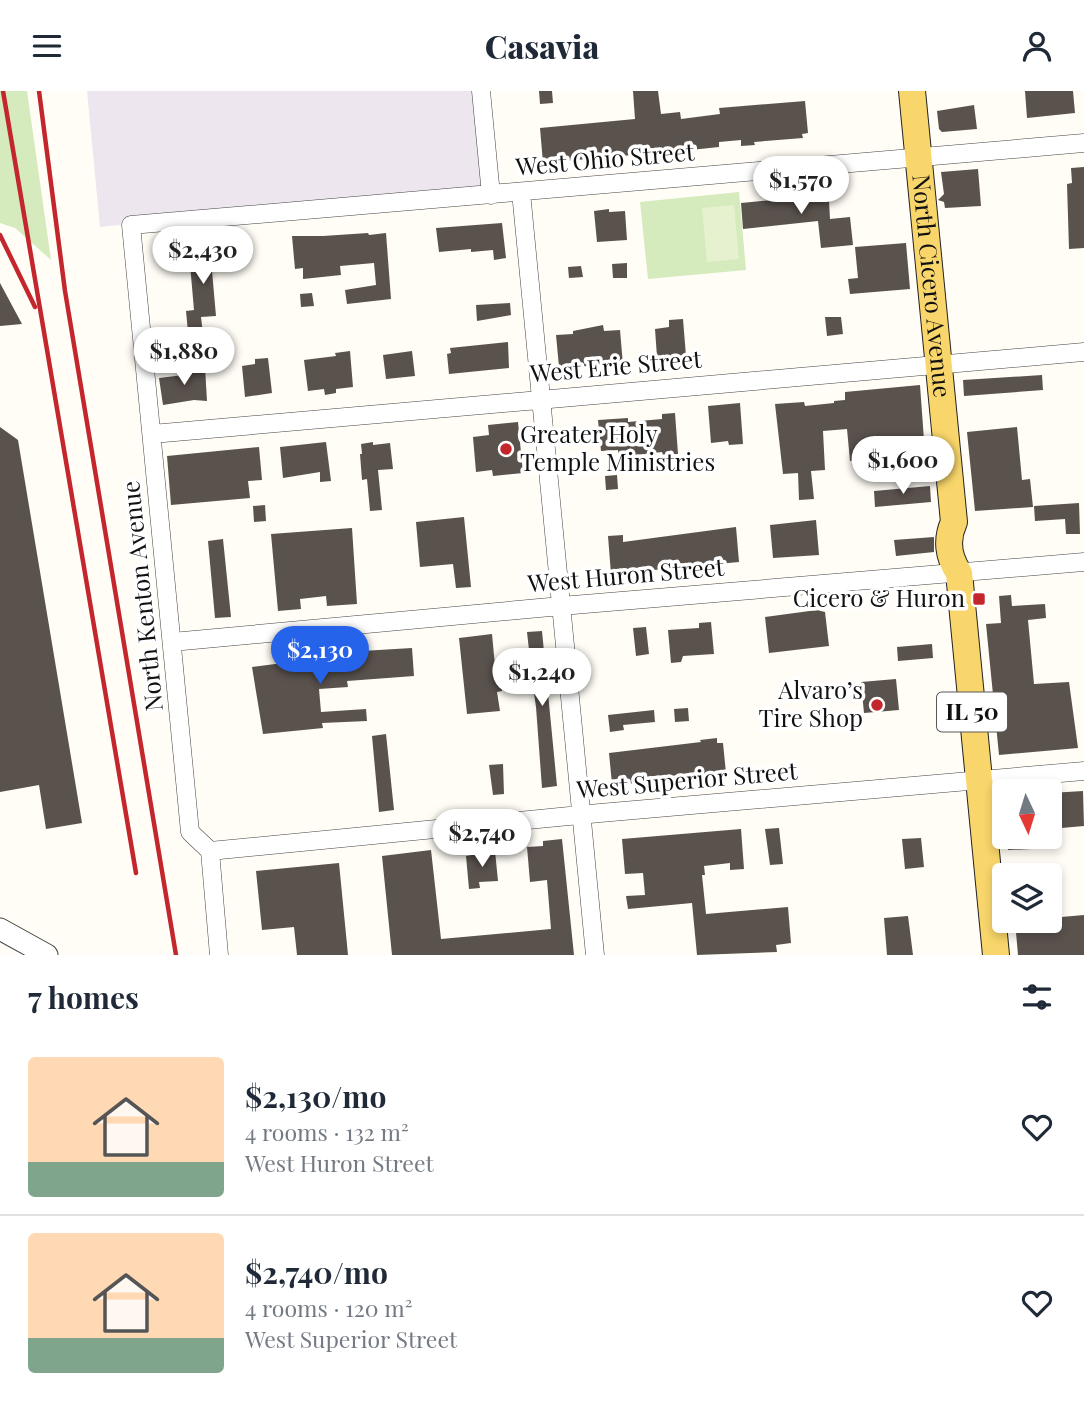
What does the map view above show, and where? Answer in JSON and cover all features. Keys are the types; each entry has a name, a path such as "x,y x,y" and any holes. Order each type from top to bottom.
{"main road":[{"name":"North Cicero Avenue","path":"912,91 954,521 948,534 951,561 959,573 996,955"}],"street":[{"path":"481,91 491,195"},
{"name":"West Ohio Street","path":"131,225 1084,143"},
{"path":"521,193 595,955"},
{"name":"North Kenton Avenue","path":"131,225 190,832 210,852"},
{"name":"West Erie Street","path":"152,434 1084,352"},
{"name":"West Huron Street","path":"172,642 1084,562"},
{"name":"West Superior Street","path":"210,852 582,814 1084,771"},
{"path":"210,852 219,955"},
{"path":"0,929 47,955"}],"shaded area":[{"path":"87,91 473,91 483,189 100,227"}],"green space":[{"path":"0,91 27,91 51,260 15,228 0,223"},
{"path":"739,192 746,270 648,279 640,202"},
{"path":"734,205 739,259 707,262 702,208"}],"building":[{"path":"539,91 552,91 553,103 540,104"},
{"path":"633,91 658,91 661,114 680,112 681,119 720,114 719,108 805,101 808,133 802,134 803,138 754,142 755,145 741,146 741,140 719,142 719,147 543,163 540,128 635,119"},
{"path":"1025,91 1073,91 1075,113 1027,118"},
{"path":"974,105 977,129 942,132 939,129 937,111"},
{"path":"1084,167 1084,248 1069,249 1067,184 1072,183 1071,168"},
{"path":"978,169 981,206 945,208 944,202 938,200 944,194 941,172"},
{"path":"828,183 830,219 850,217 853,245 821,248 818,221 743,229 741,203 813,196 812,184"},
{"path":"609,209 609,212 625,211 627,240 597,242 594,211"},
{"path":"502,223 506,258 494,260 493,250 439,252 436,228"},
{"path":"386,233 391,299 347,304 345,290 376,285 374,263 340,266 341,275 303,279 303,268 295,269 292,236"},
{"path":"209,239 210,244 239,241 242,267 212,271 216,316 201,317 204,342 158,347 157,335 188,332 186,311 194,310 188,241"},
{"path":"906,243 910,289 850,294 848,279 858,278 855,247"},
{"path":"627,263 627,278 613,278 612,264"},
{"path":"581,266 583,277 569,278 568,267"},
{"path":"0,283 22,324 0,326"},
{"path":"312,293 314,306 301,307 300,294"},
{"path":"510,303 511,315 477,321 476,305"},
{"path":"825,317 841,317 843,334 827,336"},
{"path":"683,319 686,356 657,357 655,329 669,327 669,320"},
{"path":"603,325 604,331 620,330 623,365 559,367 556,335 573,334 573,331"},
{"path":"508,342 509,368 449,374 447,354 451,353 450,348"},
{"path":"350,351 353,387 336,389 336,393 325,395 324,389 308,391 304,360 336,356 335,353"},
{"path":"412,351 415,376 386,379 383,355"},
{"path":"268,358 272,393 245,397 242,366 255,364 255,359"},
{"path":"205,367 207,401 194,400 163,405 159,378 192,374 192,368"},
{"path":"1042,375 1043,390 964,396 963,380"},
{"path":"920,385 925,454 850,461 847,429 823,431 825,470 811,471 814,499 799,500 798,473 783,474 775,404 804,402 805,406 834,403 845,400 845,392"},
{"path":"740,403 743,444 729,445 728,441 711,443 708,406"},
{"path":"675,413 678,454 663,455 662,452 619,457 618,450 601,451 598,420 628,418 628,422 662,419 662,414"},
{"name":"Greater Holy Temple Ministries","path":"518,422 523,473 493,476 492,470 476,472 473,437 489,435 488,425"},
{"path":"0,427 18,440 82,823 46,829 39,785 0,792"},
{"path":"1017,427 1022,480 1030,479 1033,507 975,511 967,432"},
{"path":"326,442 331,481 320,482 320,472 283,478 280,447"},
{"path":"373,442 373,445 390,443 393,469 378,470 382,510 370,511 367,479 362,480 360,454 361,444"},
{"path":"259,447 262,480 248,481 250,498 171,505 167,456"},
{"path":"617,475 618,489 606,490 605,476"},
{"path":"930,486 931,502 875,507 874,491"},
{"path":"1079,503 1080,534 1066,534 1065,519 1035,521 1034,506"},
{"path":"265,505 266,521 254,522 253,506"},
{"path":"464,517 471,587 456,588 453,564 420,567 416,522"},
{"path":"816,520 819,555 773,558 770,525"},
{"path":"736,527 739,562 611,574 608,536 623,535 623,542"},
{"path":"352,528 357,604 327,606 326,596 300,599 301,609 278,611 271,534"},
{"path":"934,537 934,552 896,556 894,540"},
{"path":"223,539 231,617 215,618 208,541"},
{"path":"1011,595 1012,606 1045,604 1046,618 1028,620 1034,684 1069,682 1078,748 999,755 986,624 1001,623 999,596"},
{"path":"817,610 825,612 829,646 769,653 765,617"},
{"path":"711,622 714,654 683,656 681,662 671,663 668,630 699,628 699,623"},
{"path":"646,627 649,654 636,656 633,628"},
{"path":"542,631 557,786 542,788 536,707 531,672 528,672 527,660 530,659 527,632"},
{"path":"492,634 495,666 500,665 502,677 502,691 497,692 500,711 467,714 459,638"},
{"path":"932,644 933,658 898,661 897,647"},
{"path":"362,647 362,651 412,648 414,676 347,681 348,687 319,689 321,712 366,709 367,721 322,723 323,728 263,734 252,667 283,663 282,655 315,651 315,658 349,656 349,648"},
{"path":"896,679 899,710 864,713 861,682"},
{"path":"688,708 689,721 675,722 674,709"},
{"path":"654,710 655,722 623,725 624,730 610,732 608,715"},
{"path":"386,734 394,810 379,812 372,736"},
{"path":"717,738 717,743 723,743 726,773 681,778 681,775 646,778 646,783 612,784 609,753"},
{"path":"503,764 504,794 493,795 489,765"},
{"path":"1083,791 1084,826 1062,828 1062,792"},
{"path":"779,828 783,864 770,865 765,829"},
{"path":"741,829 744,869 730,870 730,863 704,866 705,875 702,875 706,914 788,907 791,943 776,945 777,952 697,955 692,903 628,909 626,896 645,895 643,873 625,874 622,839"},
{"path":"921,838 924,867 905,869 902,839"},
{"path":"562,839 574,955 392,955 382,856 431,850 441,939 551,929 547,880 530,882 527,847 543,846 543,841"},
{"path":"495,851 498,881 479,882 480,888 469,889 466,856"},
{"path":"339,863 348,955 297,955 294,927 262,930 256,871"},
{"path":"1084,915 1084,955 1018,955 1016,933 1062,933 1062,917"},
{"path":"908,916 913,955 887,955 884,918"}],"railway":[{"path":"3,91 136,873"},
{"path":"39,91 65,291 176,955"},
{"path":"0,235 35,307"}],"place":[{"name":"Greater Holy Temple Ministries","path":"506,449"},
{"name":"Cicero & Huron","path":"979,599"},
{"name":"Alvaro’s Tire Shop","path":"877,705"}]}
